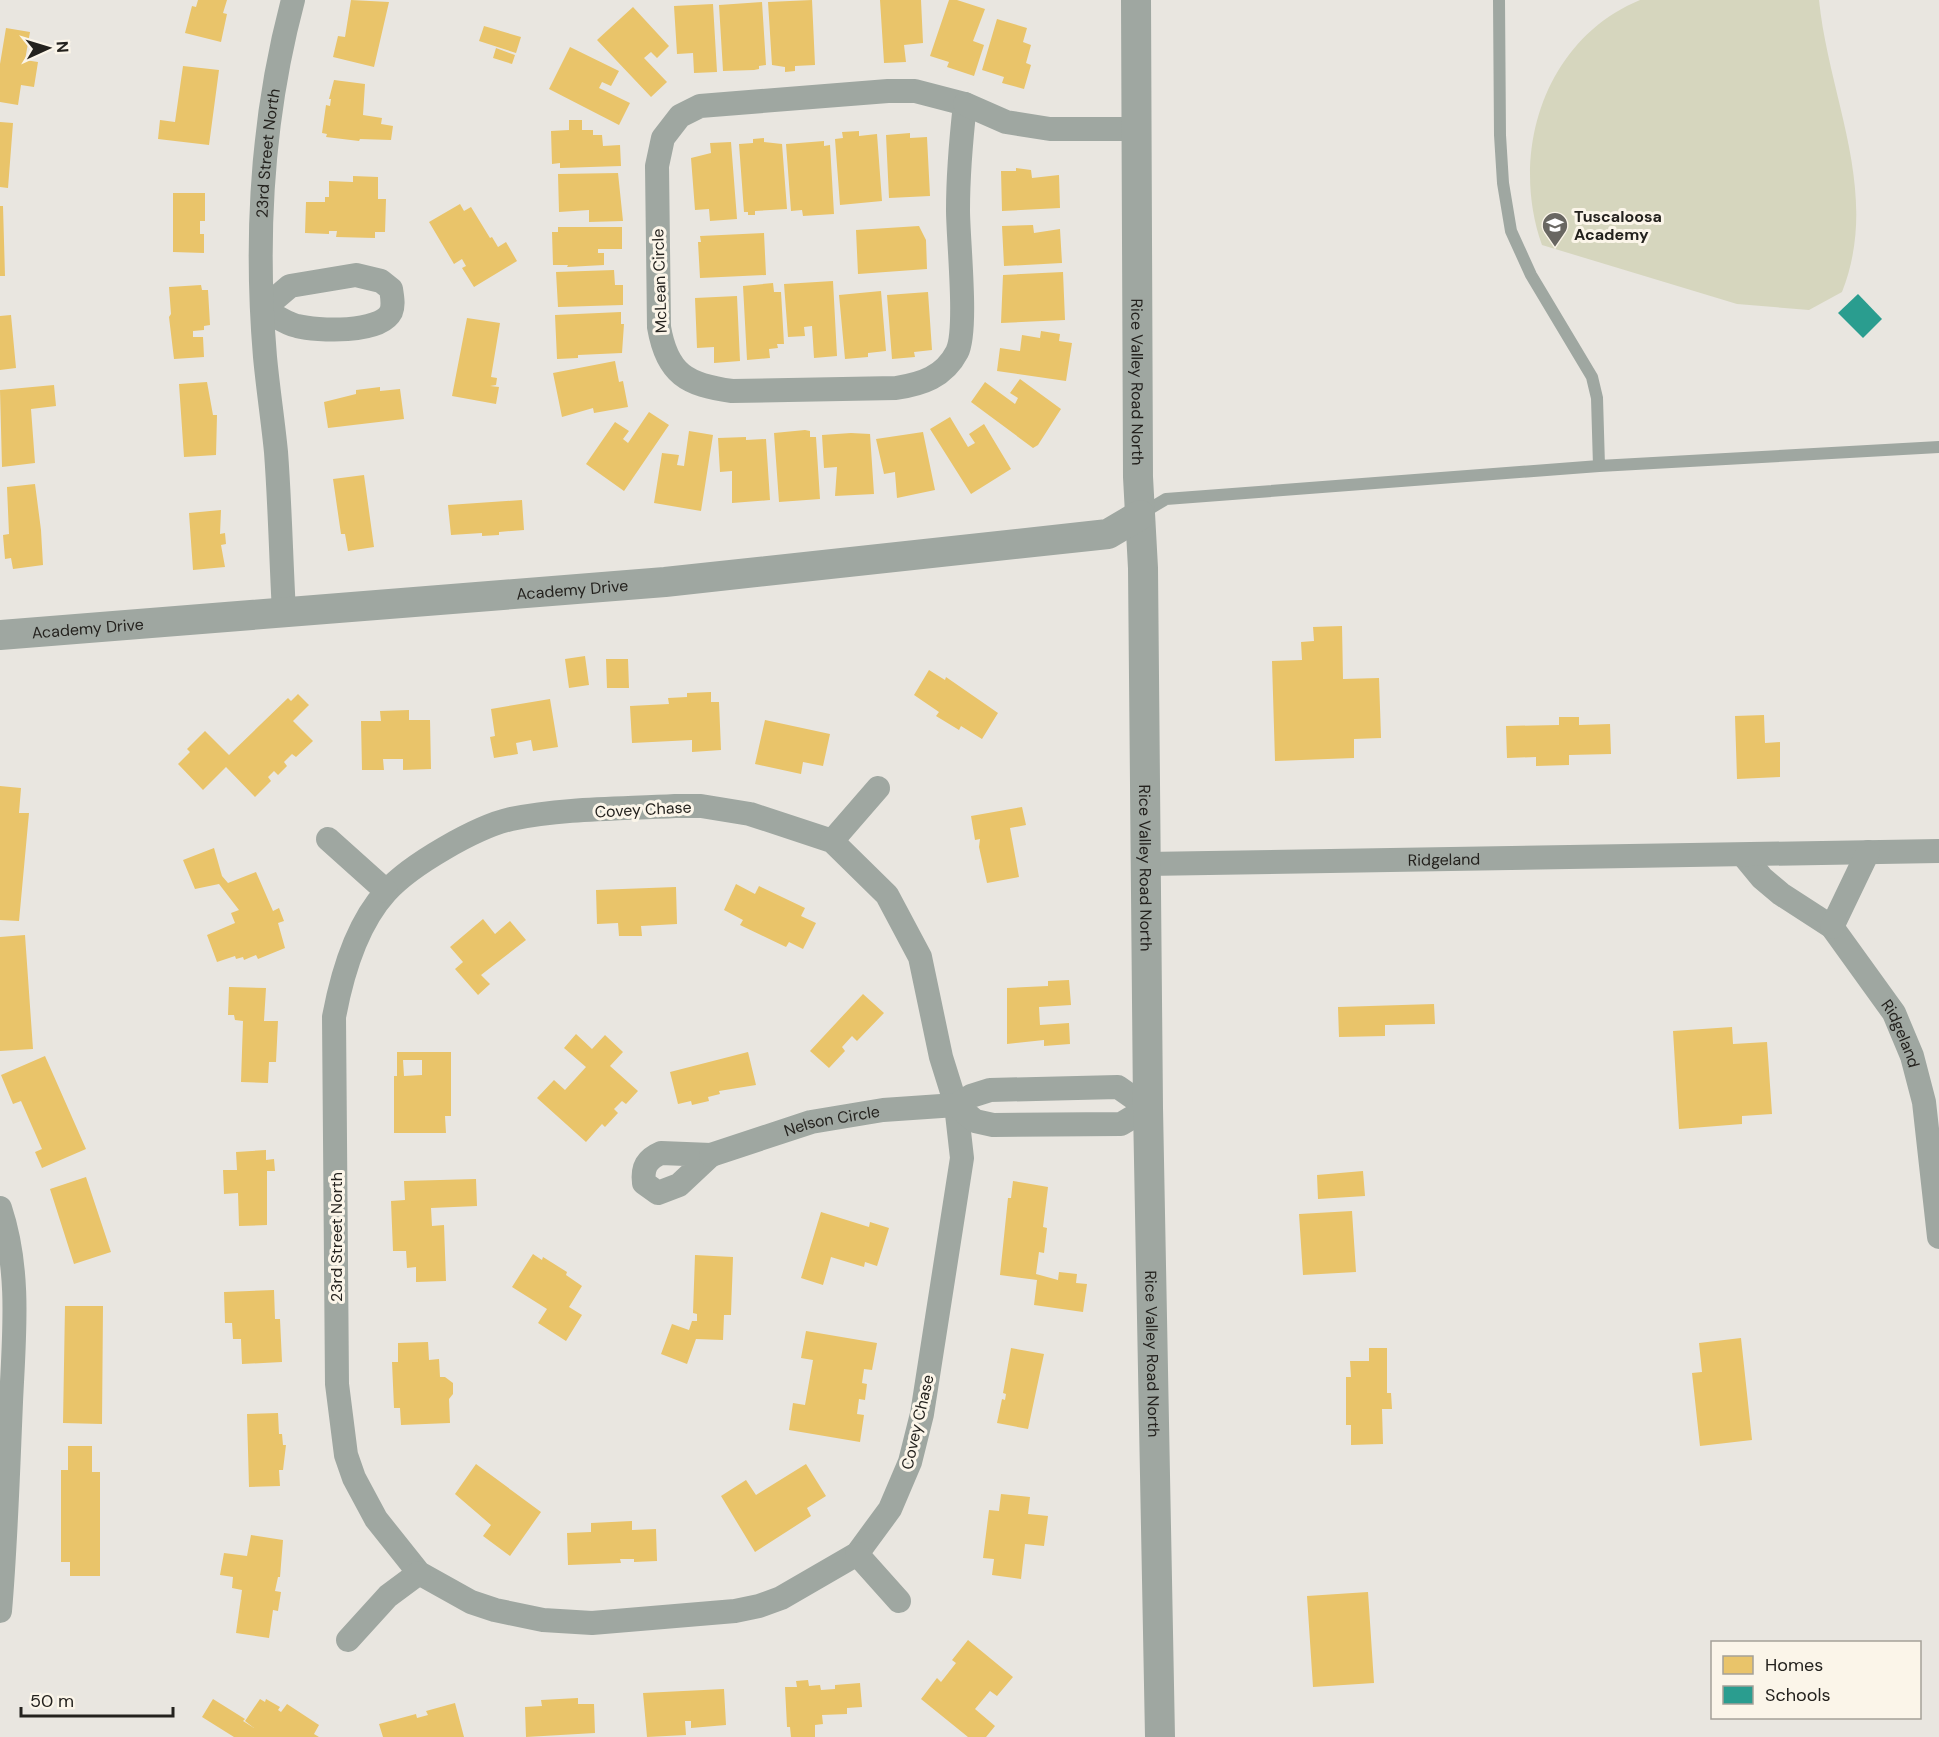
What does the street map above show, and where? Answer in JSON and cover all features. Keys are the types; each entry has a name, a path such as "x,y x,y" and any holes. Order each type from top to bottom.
{"street":[{"name":"23rd Street North","path":"284,612 276,452 265,356 261,240 263,170 286,25 293,0"},
{"name":"Rice Valley Road North","path":"1136,0 1148,1108 1160,1737"},
{"name":"McLean Circle","path":"965,104 960,146 958,212 962,317 958,351 941,374 919,385 896,388 732,392 706,388 686,380 672,366 662,348 659,327 657,166 663,138 680,116 700,106 723,102 915,91 965,104 1006,122 1050,129 1138,129"},
{"name":"Academy Drive","path":"0,635 665,582 1108,534 1140,515"},
{"path":"832,841 878,788"},
{"name":"Covey Chase","path":"386,891 425,861 465,836 509,819 534,815 701,806 750,814 832,841 887,895 920,957 942,1058 956,1105 962,1158 922,1414 901,1485 890,1509 857,1554 781,1598 759,1606 735,1611 592,1623 543,1620 495,1610 471,1602 419,1573"},
{"path":"328,839 386,891"},
{"name":"Ridgeland","path":"1146,864 1939,851"},
{"path":"1832,927 1868,852"},
{"name":"Ridgeland","path":"1743,855 1762,878 1781,894 1832,927 1894,1013 1912,1056 1924,1102 1939,1237"},
{"name":"23rd Street North","path":"386,891 364,924 345,969 334,1017 337,1384 342,1432 354,1478 376,1519 419,1573"},
{"path":"1118,1087 1148,1108 1121,1124 993,1125 975,1121 956,1105 971,1096 990,1090 1118,1087"},
{"name":"Nelson Circle","path":"711,1155 812,1122 883,1110 956,1105"},
{"path":"0,1208 10,1245 15,1293 6,1537 0,1611"},
{"path":"857,1554 899,1600"},
{"path":"348,1640 388,1596 419,1573"}],"lane":[{"path":"1499,0 1500,144 1503,183 1511,231 1531,275 1592,376 1597,398 1599,466"},
{"path":"1140,515 1166,499 1599,466 1939,447"}],"green space":[{"path":"1640,0 1819,0 1824,37 1849,146 1854,182 1856,219 1853,255 1842,292 1809,310 1737,304 1542,245 1533,209 1530,173 1533,137 1543,102 1559,70 1580,42 1607,18"}],"building: Homes":[{"path":"198,0 227,0 223,13 227,14 221,42 185,33 192,6 196,7"},
{"path":"351,0 389,2 374,67 333,57 338,36 345,37"},
{"path":"812,0 815,65 795,66 795,71 785,72 785,67 772,65 768,2"},
{"path":"880,0 921,0 923,43 904,45 906,62 884,63"},
{"path":"949,0 957,0 985,9 973,41 984,45 974,76 947,67 949,62 930,56"},
{"path":"762,2 766,65 754,70 723,71 719,5"},
{"path":"713,4 717,72 694,73 693,53 677,54 674,6"},
{"path":"633,7 669,46 657,58 651,52 644,58 667,82 651,97 597,40"},
{"path":"997,19 1027,28 1023,42 1031,45 1026,63 1031,65 1024,89 1002,83 1004,77 982,70"},
{"path":"484,26 521,37 516,53 479,41"},
{"path":"6,28 30,32 25,60 38,62 34,87 21,85 18,105 0,102 0,64"},
{"path":"570,47 619,71 611,86 602,82 599,88 630,103 619,125 549,89"},
{"path":"496,48 515,55 512,64 493,58"},
{"path":"183,66 219,70 209,145 158,139 160,120 175,122"},
{"path":"334,80 365,84 363,115 382,118 381,124 393,126 391,140 360,139 359,141 326,137 327,134 322,133 326,105 330,106 331,99 329,99"},
{"path":"569,120 582,120 582,130 593,130 593,135 602,135 603,146 620,145 621,166 560,168 560,163 552,164 551,131 569,130"},
{"path":"0,122 13,123 8,188 0,187"},
{"path":"859,131 859,136 877,134 882,201 840,205 835,139 843,138 842,132"},
{"path":"910,133 910,138 927,137 930,196 889,198 886,135"},
{"path":"764,138 764,142 782,144 787,209 755,211 755,215 748,215 748,212 744,212 739,144 753,143 753,139"},
{"path":"824,141 824,146 830,145 834,214 803,216 802,210 791,211 786,144"},
{"path":"731,142 737,219 710,221 709,209 695,210 691,158 711,153 710,143"},
{"path":"1016,168 1031,170 1032,178 1059,175 1060,208 1002,211 1001,171 1016,171"},
{"path":"618,173 623,221 589,222 589,210 559,212 558,174"},
{"path":"353,176 378,177 378,199 386,199 385,232 375,232 375,238 336,237 337,231 329,231 329,234 305,233 306,202 325,202 325,197 329,197 329,181 353,182"},
{"path":"173,193 205,193 205,221 200,221 200,234 204,234 204,253 173,252"},
{"path":"460,204 464,211 471,207 498,247 506,242 517,261 474,287 462,268 466,266 462,259 454,264 429,222"},
{"path":"0,206 3,206 5,276 0,276"},
{"path":"1033,225 1034,233 1060,229 1062,263 1004,266 1002,226"},
{"path":"919,226 926,240 927,269 858,274 856,230"},
{"path":"558,227 622,227 622,249 598,249 598,253 604,253 604,265 567,267 568,265 553,265 552,232 558,232"},
{"path":"764,233 766,275 700,278 698,242 701,242 700,236"},
{"path":"614,270 615,285 623,285 623,305 558,307 556,272"},
{"path":"1063,272 1065,320 1001,323 1003,275"},
{"path":"833,281 837,356 814,358 812,326 804,327 805,336 788,337 784,284"},
{"path":"773,283 774,292 781,292 784,344 777,344 778,348 769,349 770,358 747,360 743,286"},
{"path":"201,285 202,290 208,290 210,325 204,326 204,330 193,331 193,337 203,337 204,357 174,359 169,317 171,314 169,287"},
{"path":"881,291 886,351 868,353 868,357 845,359 839,295"},
{"path":"928,292 932,350 914,352 915,357 892,359 887,295"},
{"path":"737,296 740,361 714,363 714,347 697,348 695,298"},
{"path":"621,312 621,324 624,324 622,353 578,355 578,358 557,359 555,315"},
{"path":"11,315 16,368 0,370 0,316"},
{"path":"467,318 500,323 491,377 497,378 496,385 490,386 499,387 496,404 452,396"},
{"path":"1041,331 1060,334 1059,341 1072,343 1066,381 997,371 1000,348 1020,351 1022,335 1040,338"},
{"path":"615,361 619,382 623,381 628,407 594,413 593,408 562,417 553,373"},
{"path":"1020,379 1061,409 1038,445 1033,448 971,402 985,382 1015,404 1018,398 1010,393"},
{"path":"207,382 213,415 217,415 216,455 184,457 179,384"},
{"path":"54,385 56,406 31,409 35,463 2,467 0,390"},
{"path":"380,387 380,391 400,389 404,419 328,428 324,402 356,394 356,390"},
{"path":"649,412 669,425 624,491 586,464 615,422 629,431 623,439 628,443"},
{"path":"950,417 968,447 975,443 969,434 984,424 1011,469 971,494 930,429"},
{"path":"689,431 713,435 701,511 654,503 662,453 679,455 677,465 684,466"},
{"path":"810,431 810,437 816,437 820,499 779,502 774,433"},
{"path":"923,432 935,490 897,498 895,472 884,474 876,439"},
{"path":"870,434 874,494 835,496 837,467 824,468 822,435"},
{"path":"746,437 746,440 766,439 770,500 732,503 732,471 720,472 718,438"},
{"path":"364,475 374,547 348,551 345,534 341,534 333,479"},
{"path":"35,484 43,565 13,569 11,558 5,559 3,535 9,534 7,487"},
{"path":"522,500 524,530 499,532 499,535 482,536 482,533 451,535 448,505"},
{"path":"221,510 220,534 225,533 226,544 221,545 225,567 193,570 189,513"},
{"path":"1342,626 1343,679 1379,678 1381,738 1354,739 1354,758 1275,761 1272,661 1302,660 1301,642 1314,641 1313,627"},
{"path":"585,656 589,685 569,688 565,659"},
{"path":"606,659 628,659 629,688 607,688"},
{"path":"929,670 945,680 946,677 998,713 982,739 961,726 959,730 936,716 939,712 914,695"},
{"path":"711,692 711,702 719,702 721,750 692,752 692,740 632,743 630,706 669,704 668,698 687,697 687,693"},
{"path":"298,694 309,705 293,721 313,741 296,757 292,754 284,762 287,766 278,775 274,771 268,777 271,781 255,797 226,767 203,790 178,764 190,752 187,749 205,731 229,755 288,698 291,701"},
{"path":"550,699 558,747 533,751 531,740 516,743 518,754 494,758 490,737 495,736 491,709"},
{"path":"409,710 409,720 430,720 431,769 403,770 403,759 383,759 384,770 362,770 361,721 381,721 380,711"},
{"path":"1764,715 1765,743 1780,742 1780,777 1737,779 1735,716"},
{"path":"1559,717 1579,717 1579,725 1610,724 1611,754 1569,755 1569,765 1536,766 1536,757 1507,758 1506,726 1559,725"},
{"path":"765,720 830,734 823,766 803,762 801,774 755,764"},
{"path":"0,786 21,788 19,813 29,813 19,921 0,920"},
{"path":"1022,807 1026,825 1010,828 1019,877 987,883 979,847 980,839 975,840 971,816"},
{"path":"214,848 222,876 228,883 256,872 273,911 279,908 284,921 278,923 285,948 258,959 256,955 244,960 243,957 236,959 235,956 217,962 207,935 235,923 231,913 239,910 219,884 195,889 183,860"},
{"path":"736,884 755,894 759,886 805,908 801,916 816,923 803,949 789,942 786,947 740,925 743,920 724,910"},
{"path":"676,887 677,924 641,926 642,936 619,936 618,923 597,924 596,890"},
{"path":"483,919 495,934 510,921 526,940 481,975 490,984 478,995 455,969 463,962 450,947"},
{"path":"25,935 33,1049 0,1051 0,937"},
{"path":"1069,980 1071,1005 1039,1007 1040,1025 1069,1023 1070,1044 1044,1046 1044,1040 1007,1044 1007,988 1048,986 1048,981"},
{"path":"229,987 266,988 264,1021 278,1021 276,1062 269,1062 268,1083 241,1082 243,1021 235,1020 234,1015 228,1015"},
{"path":"863,994 884,1013 857,1041 852,1036 842,1047 845,1051 829,1068 810,1051"},
{"path":"1434,1004 1435,1024 1385,1025 1385,1036 1339,1037 1338,1007"},
{"path":"1732,1027 1733,1044 1767,1042 1772,1114 1742,1116 1742,1124 1679,1129 1673,1031"},
{"path":"576,1034 592,1049 605,1035 623,1052 610,1066 638,1091 626,1104 622,1101 614,1109 618,1113 605,1127 602,1124 586,1142 537,1098 554,1080 565,1090 586,1067 564,1048"},
{"path":"397,1052 451,1052 451,1116 445,1116 446,1133 394,1133 394,1076 397,1076","holes":["403,1060 422,1060 422,1075 404,1076"]},
{"path":"748,1052 756,1085 719,1091 720,1094 708,1097 709,1101 692,1105 691,1101 678,1104 670,1072"},
{"path":"45,1056 86,1149 42,1168 35,1152 42,1149 21,1101 13,1104 1,1075"},
{"path":"266,1150 266,1160 274,1159 275,1171 267,1171 267,1225 239,1226 238,1193 224,1194 223,1170 237,1170 236,1152"},
{"path":"1363,1171 1365,1196 1318,1199 1317,1175"},
{"path":"86,1177 111,1252 74,1264 50,1189"},
{"path":"476,1179 477,1206 431,1208 432,1226 444,1225 446,1281 416,1282 416,1267 407,1268 406,1251 393,1251 391,1201 405,1200 404,1181"},
{"path":"1013,1181 1048,1187 1043,1227 1047,1228 1044,1253 1039,1252 1036,1274 1058,1280 1059,1272 1077,1274 1076,1283 1087,1284 1083,1312 1034,1305 1037,1280 1000,1275 1008,1198 1011,1198"},
{"path":"1352,1211 1356,1272 1303,1275 1299,1214"},
{"path":"821,1212 869,1227 870,1222 889,1228 877,1266 865,1262 864,1267 831,1257 823,1285 801,1278"},
{"path":"533,1254 542,1260 543,1257 567,1272 566,1275 582,1286 569,1307 582,1315 566,1341 538,1323 547,1309 512,1287"},
{"path":"695,1255 733,1257 731,1315 724,1315 723,1340 696,1339 687,1364 661,1354 672,1324 689,1330 692,1321 697,1321 697,1314 693,1313"},
{"path":"274,1290 275,1319 280,1319 282,1362 242,1364 241,1339 233,1339 232,1323 225,1323 224,1292"},
{"path":"65,1306 103,1306 102,1424 63,1423"},
{"path":"806,1331 877,1343 872,1370 864,1369 862,1383 867,1384 865,1400 859,1399 857,1414 864,1415 860,1442 789,1430 793,1403 805,1405 813,1360 801,1358"},
{"path":"1741,1338 1752,1440 1700,1446 1692,1373 1702,1372 1699,1343"},
{"path":"428,1342 429,1360 439,1359 440,1377 445,1377 453,1383 453,1394 449,1399 450,1423 401,1425 400,1408 394,1408 392,1362 398,1362 398,1343"},
{"path":"1011,1348 1044,1354 1028,1429 997,1423 1002,1399 1005,1400 1006,1394 1003,1393"},
{"path":"1369,1348 1387,1348 1387,1393 1391,1393 1392,1409 1382,1409 1383,1444 1351,1445 1351,1425 1346,1425 1346,1377 1351,1377 1350,1361 1369,1361"},
{"path":"278,1413 279,1434 282,1434 283,1445 286,1445 283,1470 279,1470 280,1486 249,1487 247,1414"},
{"path":"68,1446 92,1446 92,1472 100,1472 100,1576 70,1576 70,1562 61,1562 61,1470 68,1470"},
{"path":"476,1464 541,1512 510,1556 483,1536 491,1525 455,1494"},
{"path":"806,1464 826,1496 807,1508 811,1516 755,1552 721,1496 746,1480 756,1495"},
{"path":"1001,1494 1030,1497 1028,1514 1048,1516 1044,1546 1025,1544 1021,1579 992,1575 994,1559 983,1558 989,1510 999,1511"},
{"path":"632,1521 632,1530 656,1529 657,1561 634,1562 634,1559 620,1559 621,1563 568,1565 567,1533 591,1532 591,1523"},
{"path":"251,1535 283,1540 280,1577 278,1577 275,1591 281,1592 278,1611 273,1610 269,1638 236,1633 242,1590 232,1588 233,1577 220,1575 224,1553 247,1556"},
{"path":"1368,1592 1374,1683 1313,1687 1307,1596"},
{"path":"968,1640 1013,1677 997,1696 990,1691 975,1709 995,1726 986,1737 968,1737 921,1699 937,1678 941,1682 956,1663 952,1660"},
{"path":"808,1680 809,1686 820,1685 821,1690 835,1689 835,1685 860,1683 862,1707 847,1708 847,1714 822,1715 823,1724 815,1725 815,1737 791,1737 790,1727 787,1727 785,1687 797,1687 796,1681"},
{"path":"724,1689 726,1725 691,1728 691,1721 685,1721 686,1735 647,1737 643,1693"},
{"path":"578,1698 578,1704 594,1704 595,1733 526,1737 525,1707 542,1706 541,1700"},
{"path":"213,1699 245,1719 243,1721 254,1728 245,1721 260,1699 265,1702 266,1699 280,1707 278,1710 281,1712 287,1704 319,1725 314,1734 319,1737 234,1737 202,1717"},
{"path":"455,1703 464,1737 383,1737 379,1724 416,1714 417,1718 428,1715 426,1711"}],"building: Schools":[{"path":"1858,294 1882,319 1863,338 1838,313"}],"place":[{"name":"Tuscaloosa Academy","path":"1555,248"}]}
